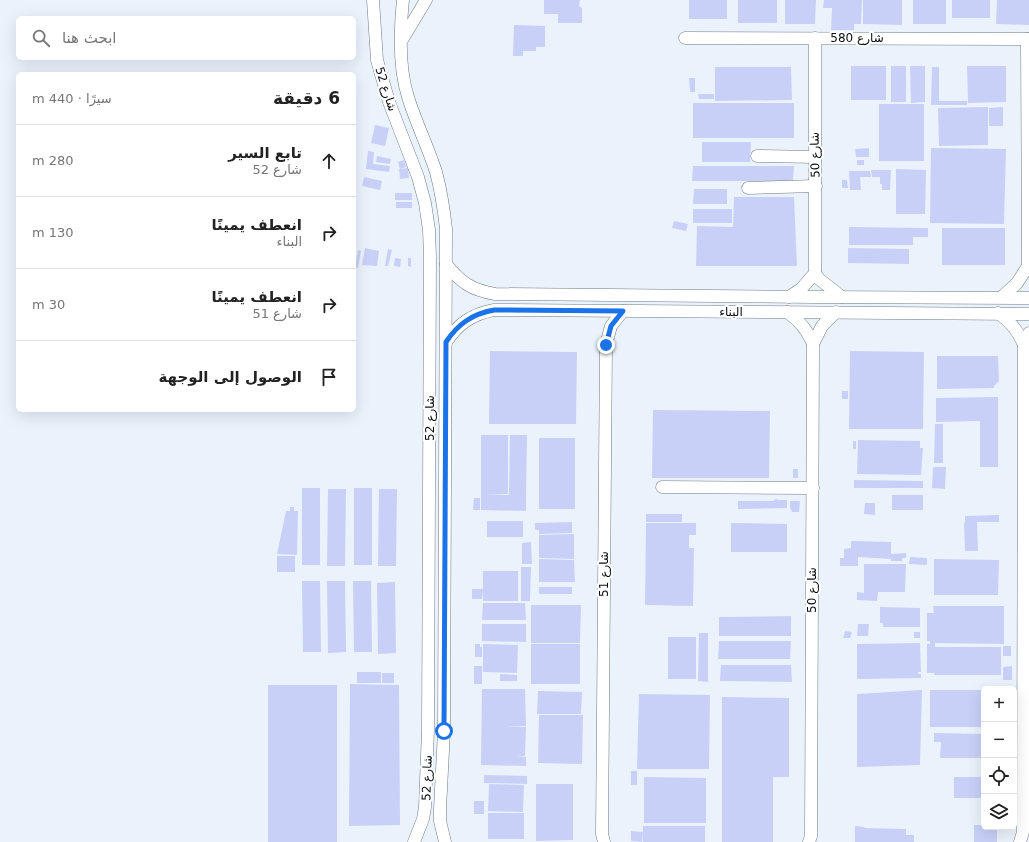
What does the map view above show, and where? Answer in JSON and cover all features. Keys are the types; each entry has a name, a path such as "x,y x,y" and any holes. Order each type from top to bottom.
{"street":[{"name":"شارع 52","path":"373,0 377,60 389,102 418,177 425,203 429,230 428,730 425,807 423,820 414,842"},
{"name":"شارع 52","path":"403,0 401,23 402,66 408,97 436,172 443,201 446,230 444,731 440,809 440,821 445,842"},
{"path":"402,40 426,0"},
{"name":"شارع 580","path":"685,38 1028,39"},
{"name":"شارع 50","path":"815,38 815,273"},
{"path":"1002,297 1017,283 1028,268 1028,39"},
{"path":"757,156 815,157"},
{"path":"748,188 816,186"},
{"name":"البناء","path":"446,264 456,276 467,285 481,291 496,294 1029,298"},
{"path":"788,297 801,289 815,273 819,279 842,297"},
{"name":"البناء","path":"446,342 452,332 471,317 482,312 494,310 1029,314"},
{"name":"شارع 51","path":"604,842 602,826 606,345 611,326 623,311"},
{"name":"شارع 50","path":"787,312 796,318 803,326 809,334 813,344 811,840"},
{"name":"شارع 50","path":"813,344 822,326 836,312"},
{"path":"998,313 1014,326 1024,345 1023,839"},
{"path":"1024,345 1029,333"},
{"path":"662,487 813,488"}],"building":[{"path":"544,0 580,0 579,6 582,8 582,23 558,23 558,14 544,14"},
{"path":"689,0 727,0 727,19 689,19"},
{"path":"738,0 777,0 777,23 738,23"},
{"path":"785,0 816,0 815,24 785,24"},
{"path":"824,0 862,0 861,24 854,24 854,30 831,30 832,8 823,8"},
{"path":"863,0 902,0 902,25 863,24"},
{"path":"913,0 946,0 946,24 913,24"},
{"path":"952,0 990,0 990,18 952,18"},
{"path":"997,0 1029,0 1029,25 996,24"},
{"path":"514,25 545,26 545,47 536,47 536,51 523,51 523,56 513,56"},
{"path":"851,66 886,66 886,100 851,100"},
{"path":"891,66 906,66 906,102 891,102"},
{"path":"910,66 925,66 925,102 911,103"},
{"path":"967,66 1006,66 1006,102 968,103"},
{"path":"715,67 791,67 792,100 715,101"},
{"path":"932,67 939,67 939,101 967,101 967,105 931,105"},
{"path":"689,78 695,78 695,92 690,92"},
{"path":"698,94 714,94 714,99 699,99"},
{"path":"693,103 794,103 794,138 693,138"},
{"path":"879,104 924,104 924,161 879,161"},
{"path":"988,107 988,145 939,146 938,108"},
{"path":"1003,107 1003,126 989,126 989,108"},
{"path":"375,125 389,128 385,146 371,143"},
{"path":"702,142 751,142 750,162 702,162"},
{"path":"869,148 869,157 856,157 855,149"},
{"path":"931,148 1006,149 1004,224 930,223"},
{"path":"368,151 374,152 373,164 390,166 389,172 366,169"},
{"path":"377,156 391,159 390,164 376,162"},
{"path":"404,160 406,167 400,169 398,162"},
{"path":"857,160 864,160 864,165 857,165"},
{"path":"693,166 794,166 793,181 692,181"},
{"path":"408,168 409,178 400,179 399,169"},
{"path":"896,169 926,170 925,214 896,214"},
{"path":"871,170 891,170 890,190 882,190 880,177 872,177"},
{"path":"849,171 870,171 871,177 860,177 861,190 850,190"},
{"path":"364,177 382,181 380,190 362,186"},
{"path":"842,180 847,180 848,188 842,188"},
{"path":"694,189 727,189 727,204 693,204"},
{"path":"395,193 412,193 412,200 395,200"},
{"path":"734,197 794,197 797,266 696,266 697,226 733,227"},
{"path":"396,202 412,202 412,208 396,208"},
{"path":"693,209 732,209 732,223 693,223"},
{"path":"674,221 688,224 686,231 672,228"},
{"path":"849,227 928,228 928,237 913,237 913,245 849,245"},
{"path":"942,228 1005,228 1005,265 942,265"},
{"path":"365,248 379,251 377,266 362,265"},
{"path":"848,248 909,249 909,264 848,263"},
{"path":"388,249 392,250 388,266 385,266"},
{"path":"358,250 361,251 358,268 356,267"},
{"path":"395,258 401,259 400,267 394,266"},
{"path":"408,258 411,258 411,267 408,266"},
{"path":"490,351 577,352 576,424 489,424"},
{"path":"850,351 924,352 923,429 849,429"},
{"path":"937,356 998,356 999,381 994,388 937,389"},
{"path":"842,391 848,391 848,399 842,399"},
{"path":"998,397 998,467 980,467 980,421 936,422 936,398"},
{"path":"653,410 770,411 769,478 652,478"},
{"path":"935,424 943,424 943,463 934,463"},
{"path":"481,435 508,435 508,494 485,495 509,495 510,435 527,435 526,511 481,510"},
{"path":"539,438 575,438 575,509 539,509"},
{"path":"858,440 920,441 920,448 923,448 921,475 857,474"},
{"path":"853,441 856,441 856,449 853,449"},
{"path":"933,467 946,467 945,489 932,488"},
{"path":"793,469 798,469 798,478 793,478"},
{"path":"854,480 923,481 923,488 854,488"},
{"path":"302,488 320,488 320,565 302,565"},
{"path":"354,488 372,488 372,565 354,565"},
{"path":"328,489 346,489 345,566 327,566"},
{"path":"379,489 397,489 396,566 378,566"},
{"path":"892,495 923,495 923,510 892,510"},
{"path":"474,498 480,498 480,510 473,510"},
{"path":"776,499 787,500 787,508 738,509 738,501 773,501"},
{"path":"790,501 800,501 799,512 792,512"},
{"path":"865,503 875,503 875,515 864,514"},
{"path":"290,507 294,507 294,511 298,511 297,555 277,554 286,511 290,511"},
{"path":"646,514 682,514 682,522 646,522"},
{"path":"999,515 999,522 977,522 978,551 965,551 965,516"},
{"path":"487,521 523,521 523,537 487,537"},
{"path":"572,522 572,533 539,534 539,530 535,530 535,523"},
{"path":"646,523 696,523 696,535 689,535 689,548 694,548 693,606 645,605"},
{"path":"731,523 787,524 787,552 731,552"},
{"path":"574,534 574,559 539,558 539,535"},
{"path":"851,541 891,542 891,554 906,553 906,558 902,558 902,561 891,561 891,559 858,557 858,566 840,566 840,558 844,558 844,549 851,548"},
{"path":"531,542 532,564 522,564 522,543"},
{"path":"277,556 295,556 295,572 277,572"},
{"path":"910,557 927,558 927,565 909,564"},
{"path":"539,559 574,560 575,582 539,582"},
{"path":"934,559 999,560 998,595 934,595"},
{"path":"864,564 906,564 905,592 878,592 877,601 857,600 857,592 864,593"},
{"path":"521,567 531,567 530,601 521,601"},
{"path":"483,571 518,571 518,601 483,601 483,591 482,599 472,599 472,589 483,589"},
{"path":"302,581 320,581 321,652 303,652"},
{"path":"327,581 345,581 346,652 328,653"},
{"path":"353,581 371,581 372,652 354,652"},
{"path":"395,582 396,653 378,654 377,583"},
{"path":"539,587 572,587 572,594 539,594"},
{"path":"483,603 525,603 526,620 482,620"},
{"path":"531,605 581,605 580,643 531,643"},
{"path":"933,606 1004,606 1004,644 935,643 935,647 1001,647 1001,675 934,675 935,673 927,673 927,644 930,644 930,641 927,641 927,613 934,613"},
{"path":"880,607 920,608 920,627 883,627 883,623 880,623"},
{"path":"791,616 791,636 719,636 719,617"},
{"path":"482,624 526,624 526,642 482,641"},
{"path":"858,624 869,624 868,636 857,636"},
{"path":"845,631 852,632 850,638 843,638"},
{"path":"914,632 920,632 920,638 914,638"},
{"path":"699,633 708,633 708,682 698,681"},
{"path":"668,637 696,637 696,679 668,679"},
{"path":"719,641 791,641 790,659 718,659"},
{"path":"920,643 921,672 918,672 918,674 921,674 921,678 857,679 857,644"},
{"path":"475,644 480,644 480,647 482,647 482,657 475,657"},
{"path":"483,644 518,645 517,673 483,672"},
{"path":"531,644 580,644 580,684 531,684"},
{"path":"1003,646 1011,646 1011,656 1003,656"},
{"path":"721,665 791,665 792,682 720,681"},
{"path":"474,666 482,666 482,684 474,684"},
{"path":"1012,666 1012,680 1003,680 1003,667"},
{"path":"357,672 381,672 381,683 357,683"},
{"path":"382,673 394,673 394,683 382,683"},
{"path":"500,674 517,675 517,681 500,681"},
{"path":"350,684 399,685 400,825 349,826"},
{"path":"268,685 337,685 337,842 268,842"},
{"path":"482,689 525,689 526,726 504,727 526,727 525,756 517,756 526,757 526,766 481,765"},
{"path":"922,690 920,765 857,767 857,694"},
{"path":"930,690 981,690 981,727 930,727"},
{"path":"538,691 582,692 581,714 537,714"},
{"path":"639,694 710,695 709,769 637,769"},
{"path":"722,697 789,698 789,777 773,777 773,842 722,842"},
{"path":"539,715 583,715 582,764 538,763"},
{"path":"934,733 981,734 981,758 940,758 941,742 934,742"},
{"path":"631,771 637,771 637,785 631,785"},
{"path":"484,775 527,776 527,784 484,783"},
{"path":"644,777 706,778 706,823 644,823"},
{"path":"954,777 981,777 981,798 954,798"},
{"path":"489,784 524,785 523,812 488,811"},
{"path":"536,784 573,784 573,840 536,841"},
{"path":"474,801 484,801 484,814 474,814"},
{"path":"488,813 524,813 524,839 488,839"},
{"path":"974,825 981,825 981,830 997,830 997,842 974,842"},
{"path":"643,826 705,826 705,842 643,842"},
{"path":"855,826 865,828 906,829 906,835 914,835 914,842 855,842"},
{"path":"631,831 643,832 642,842 631,841"}],"route":[{"path":"444,731 446,342 452,332 461,324 482,312 494,310 623,311 611,326 607,336 606,345"}]}
